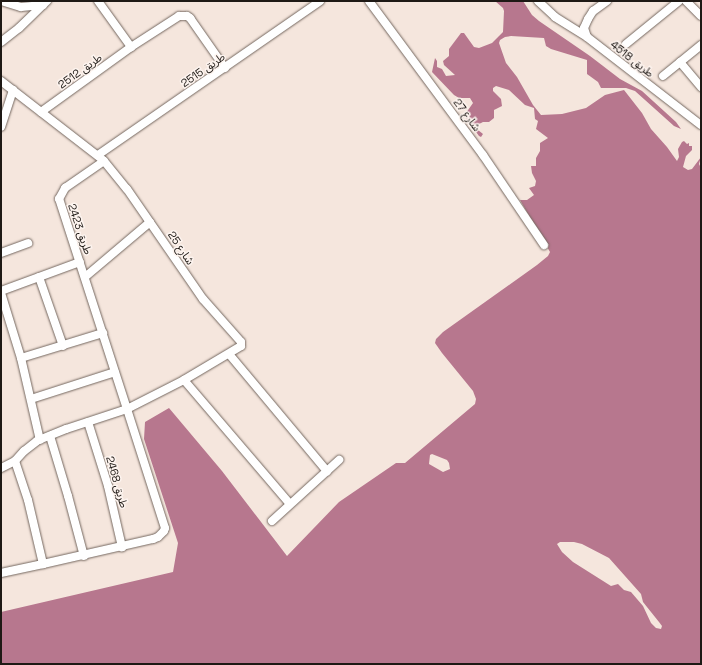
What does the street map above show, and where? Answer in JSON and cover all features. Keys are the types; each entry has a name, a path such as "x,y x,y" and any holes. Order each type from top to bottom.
{"street":[{"path":"1,1 21,7 45,3"},
{"path":"98,1 131,47"},
{"name":"طريق 2515","path":"101,158 320,1"},
{"name":"شارع 27","path":"369,1 478,149 544,245"},
{"name":"طريق 4518","path":"538,1 555,17 587,37 701,125"},
{"path":"587,37 584,28 588,19 593,11 607,1"},
{"path":"626,44 679,1"},
{"path":"686,1 701,16"},
{"path":"1,42 19,28 45,3"},
{"name":"طريق 2512","path":"41,112 131,47 179,16 187,16 225,68"},
{"path":"663,76 701,44"},
{"path":"680,62 701,87"},
{"name":"شارع 25","path":"1,81 101,158 150,222 203,300 241,342 240,348 184,380 127,409 40,440 28,447 15,461 1,468"},
{"path":"1,127 13,90"},
{"name":"طريق 2423","path":"101,158 65,188 59,199 165,528 162,534 158,537 122,547"},
{"name":"طريق 2423","path":"85,277 150,222"},
{"path":"1,253 28,243"},
{"path":"40,440 21,358 1,292 80,262"},
{"path":"39,277 62,346"},
{"path":"21,358 103,334"},
{"path":"229,354 327,471"},
{"path":"31,399 115,372"},
{"path":"184,380 290,504"},
{"name":"طريق 2468","path":"88,422 108,486 122,547"},
{"path":"50,436 84,556"},
{"path":"272,521 339,460"},
{"path":"15,461 28,500 43,564"},
{"path":"1,573 122,547"}],"shaded area":[{"path":"495,1 523,1 532,15 539,21 590,56 620,79 642,91 676,122 681,129 674,126 635,91 626,88 601,88 598,82 587,74 587,60 551,49 546,46 544,38 505,37 500,40 499,43 506,63 517,77 533,105 541,115 562,114 586,108 605,95 624,90 642,113 651,129 677,161 679,157 678,149 682,142 684,141 687,144 689,143 689,146 692,146 692,150 686,156 683,167 688,170 692,169 701,157 699,164 701,168 701,664 1,664 1,612 173,572 178,543 144,439 145,422 169,408 222,471 287,556 339,502 396,463 405,463 475,404 476,399 473,391 442,353 435,343 436,339 443,332 548,256 550,252 520,200 527,200 534,195 529,188 535,186 536,181 532,173 531,166 536,166 536,158 540,151 540,143 548,138 536,129 538,121 535,119 534,108 525,105 509,90 496,86 493,88 493,91 501,99 502,106 494,110 494,118 489,122 483,122 477,125 478,130 483,134 481,137 479,136 466,118 466,113 473,103 470,98 459,98 454,95 432,72 435,58 437,61 437,67 442,69 446,76 455,75 444,65 443,61 449,56 449,49 461,33 464,33 474,47 479,48 492,43 503,32 503,8","holes":["432,454 447,460 450,469 443,472 429,464 430,455","560,542 574,542 582,544 609,558 641,594 643,602 662,626 661,629 656,628 651,623 643,606 631,592 624,590 618,584 611,586 573,562 562,552 557,544"]}]}
